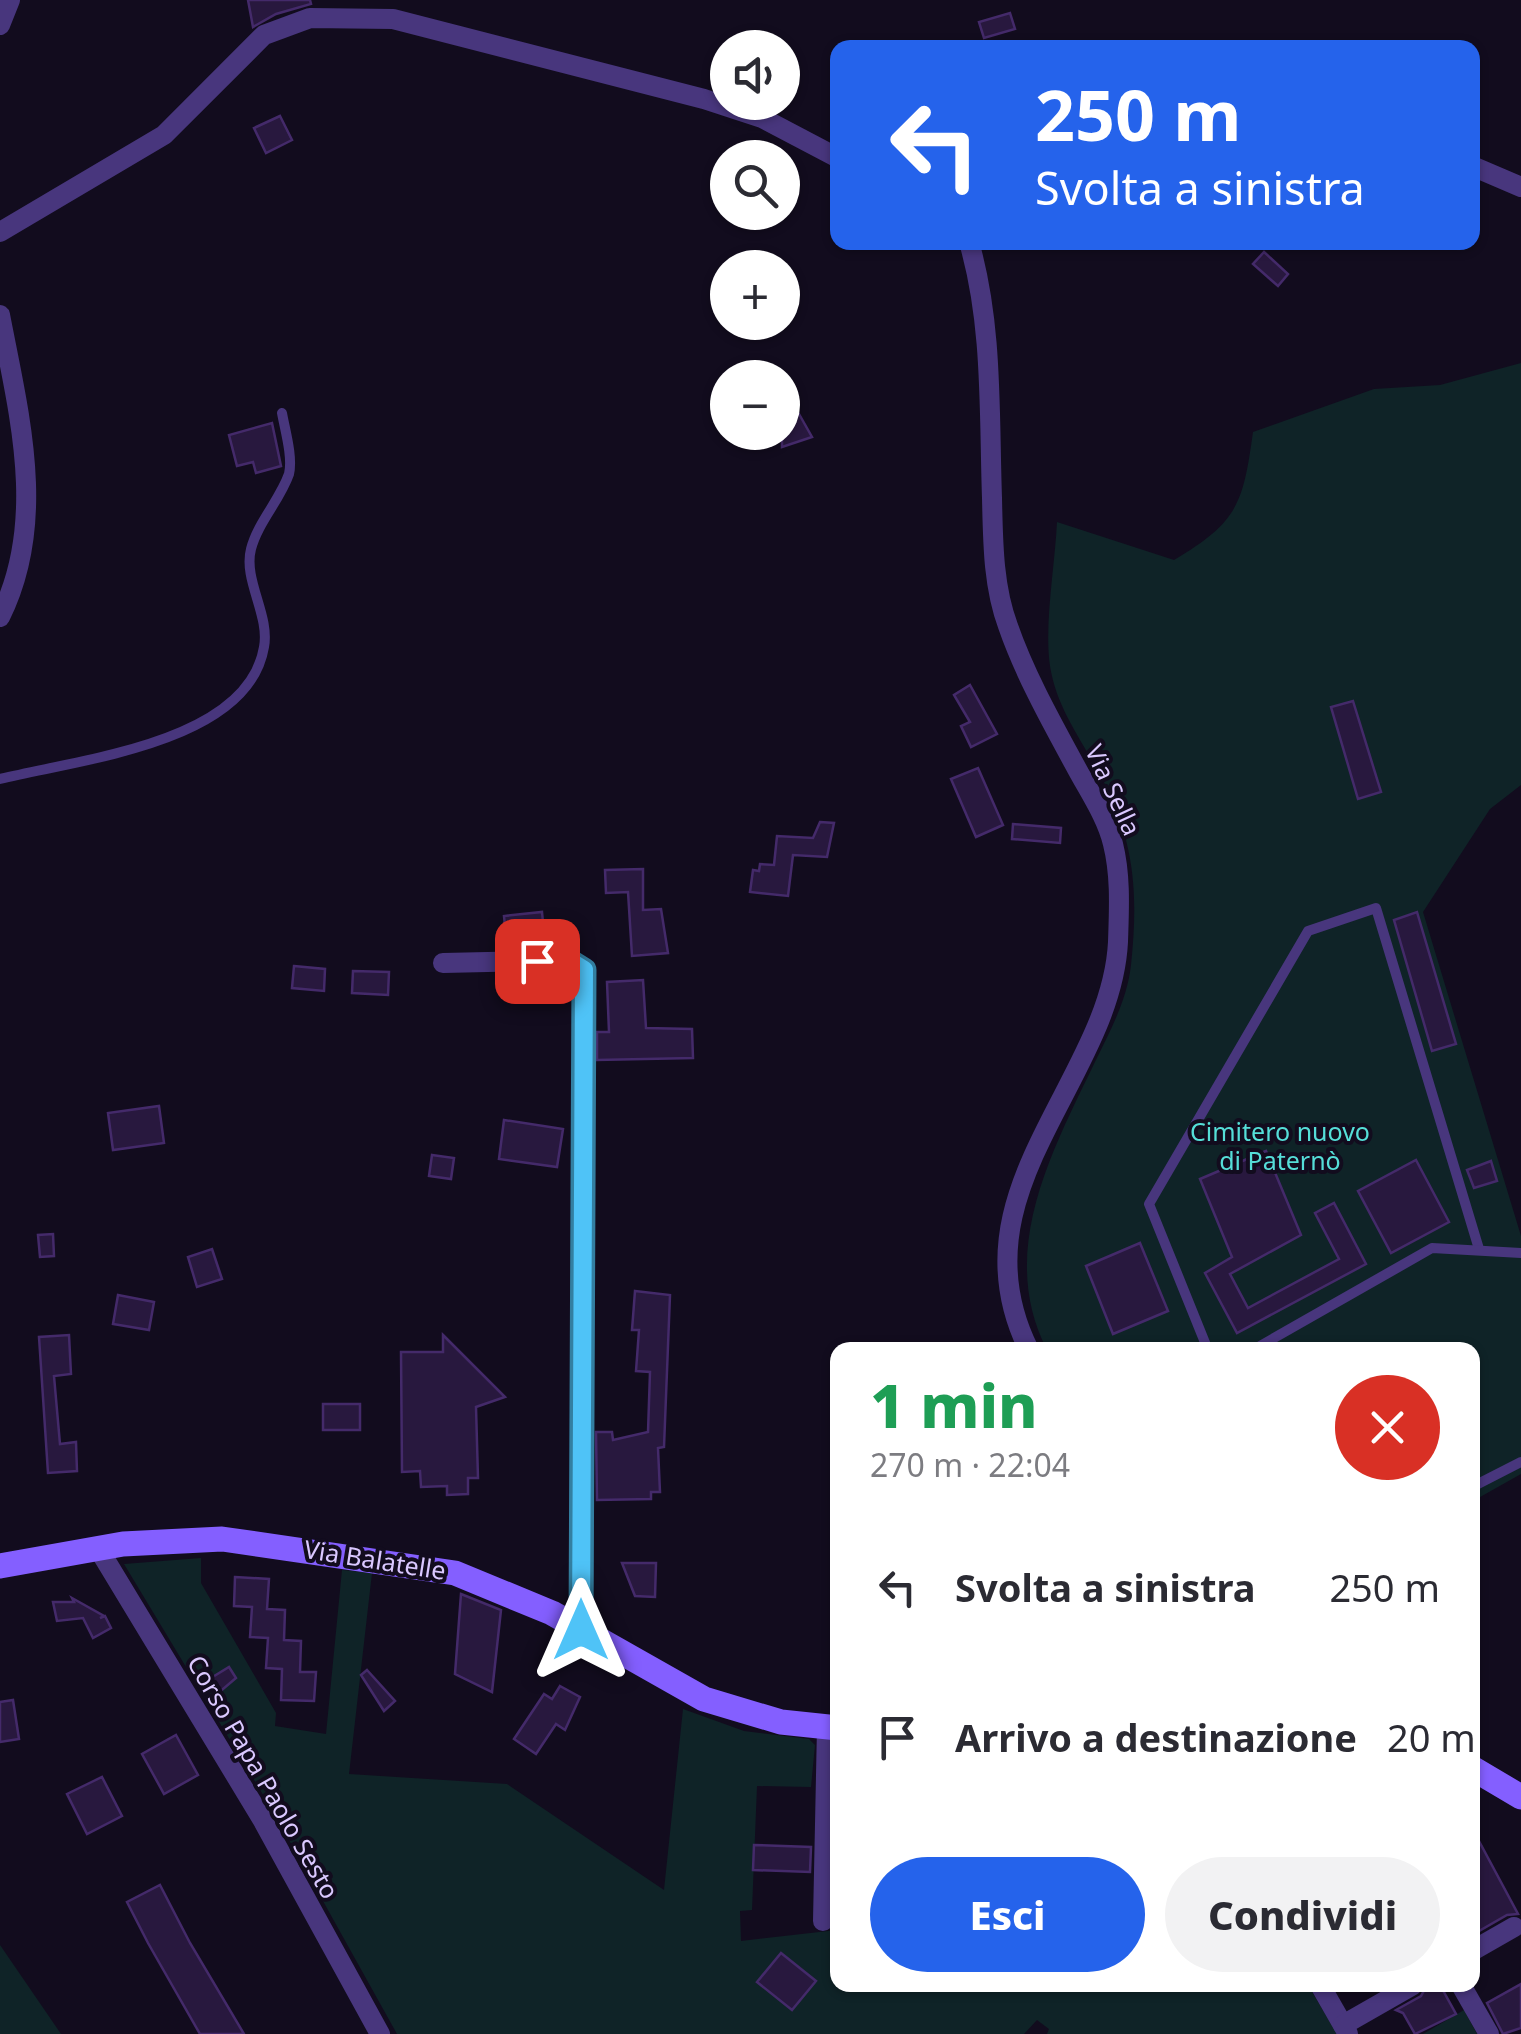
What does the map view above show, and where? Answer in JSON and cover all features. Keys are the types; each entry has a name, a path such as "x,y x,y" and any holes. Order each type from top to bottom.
{"street":[{"path":"0,25 10,0"},
{"path":"0,232 164,135 264,36 310,18 393,19 704,98 762,118 830,154"},
{"path":"1480,169 1521,186"},
{"name":"Via Sella","path":"971,250 986,324 994,560 1000,599 1049,717 1104,818 1117,862 1118,942 1112,988 1028,1166 1014,1224 1011,1294 1026,1342"},
{"path":"0,316 27,485 16,575 0,617"},
{"path":"443,963 568,960 584,970 581,1630"},
{"name":"Via Balatelle","path":"0,1566 98,1548 222,1539 454,1573 581,1630 704,1699 747,1715 830,1727"},
{"name":"Corso Papa Paolo Sesto","path":"98,1548 262,1819 380,2034"},
{"path":"1480,1768 1521,1797"},
{"path":"823,1920 830,1883"},
{"path":"1480,1946 1514,1927"},
{"path":"1324,1992 1345,2030 1402,1992"},
{"path":"1466,1992 1489,2034"}],"lane":[{"path":"0,779 199,727 234,704 249,685 260,666 266,641 250,551 290,470 282,413"},
{"path":"1205,1342 1149,1204 1308,931 1376,908 1480,1250"},
{"path":"1279,1342 1432,1248 1521,1254"},
{"path":"1480,1483 1521,1462"}],"green space":[{"name":"Cimitero nuovo di Paternò","path":"1521,363 1521,785 1490,809 1423,912 1521,1236 1521,1474 1480,1497 1480,1342 1044,1342 1033,1314 1027,1277 1029,1240 1047,1168 1111,1029 1129,978 1134,912 1131,864 1119,817 1062,707 1050,666 1049,614 1057,522 1174,560 1212,534 1234,509 1245,477 1253,432 1374,389 1440,385"},
{"path":"201,1558 201,1583 276,1713 275,1726 326,1734 342,1570 372,1573 349,1774 507,1784 664,1890 683,1709 744,1731 809,1739 815,1745 811,1787 757,1786 752,1910 740,1911 741,1941 830,1931 830,1992 1312,1992 1337,2034 1047,2034 1049,2029 1037,2020 1024,2034 397,2034 274,1813 124,1564"},
{"path":"0,1945 61,2034 0,2034"},
{"path":"1464,2010 1477,2034 1423,2034"}],"building":[{"path":"248,0 310,0 311,4 276,14 253,27"},
{"path":"1010,13 1015,29 984,38 979,22"},
{"path":"280,116 292,140 266,153 254,128"},
{"path":"1264,252 1288,274 1278,286 1253,264"},
{"path":"800,416 812,437 800,441"},
{"path":"272,423 281,466 256,473 253,462 237,466 229,435"},
{"path":"970,685 997,734 971,747 961,726 970,722 954,695"},
{"path":"1353,701 1381,792 1358,799 1331,707"},
{"path":"978,768 1003,825 976,837 951,779"},
{"path":"820,822 834,823 827,857 793,855 788,896 750,892 753,870 759,871 760,864 774,865 777,836 813,838"},
{"path":"1013,824 1061,828 1060,843 1012,839"},
{"path":"643,869 643,910 661,909 668,953 632,956 628,892 606,893 605,870"},
{"path":"542,912 544,933 506,937 504,916"},
{"path":"1417,912 1456,1044 1432,1051 1394,920"},
{"path":"294,966 325,969 324,991 292,988"},
{"path":"353,971 389,972 388,995 352,993"},
{"path":"643,980 646,1028 692,1029 693,1058 597,1060 597,1032 609,1032 607,982"},
{"path":"159,1106 164,1143 113,1150 108,1113"},
{"path":"504,1120 563,1129 557,1167 499,1159"},
{"path":"1266,1151 1301,1235 1230,1274 1248,1308 1339,1259 1315,1213 1334,1203 1366,1264 1237,1333 1205,1273 1232,1257 1200,1179"},
{"path":"432,1155 454,1158 451,1179 429,1176"},
{"path":"1416,1160 1449,1222 1391,1253 1358,1191"},
{"path":"1491,1161 1497,1181 1474,1188 1467,1170"},
{"path":"53,1234 54,1256 40,1257 38,1235"},
{"path":"1140,1243 1168,1311 1113,1334 1086,1266"},
{"path":"212,1249 222,1279 197,1287 188,1257"},
{"path":"635,1291 670,1295 664,1447 658,1448 660,1492 651,1492 651,1499 597,1500 596,1432 612,1432 613,1440 648,1432 650,1372 636,1371 639,1330 632,1330"},
{"path":"118,1295 154,1302 149,1330 113,1324"},
{"path":"69,1335 71,1374 54,1376 60,1444 76,1442 77,1471 48,1473 39,1337"},
{"path":"443,1335 505,1397 476,1407 478,1478 468,1478 468,1494 447,1495 447,1486 421,1487 420,1471 402,1472 401,1352 443,1352"},
{"path":"323,1404 360,1404 360,1430 323,1430"},
{"path":"622,1563 656,1563 655,1597 635,1596"},
{"path":"235,1577 269,1579 267,1609 285,1610 284,1640 301,1641 300,1672 316,1672 314,1701 281,1700 282,1669 266,1668 268,1638 250,1637 252,1607 234,1606"},
{"path":"461,1594 501,1610 492,1692 455,1674"},
{"path":"72,1598 104,1616 100,1618 105,1616 111,1628 93,1638 83,1618 57,1621 53,1602 74,1602"},
{"path":"229,1667 236,1678 216,1695 206,1681"},
{"path":"367,1670 395,1701 384,1711 361,1675"},
{"path":"560,1686 580,1697 565,1730 556,1724 536,1754 514,1739 544,1694 552,1699"},
{"path":"13,1700 19,1739 0,1742 0,1702"},
{"path":"176,1735 198,1775 164,1794 142,1754"},
{"path":"102,1777 122,1816 87,1834 67,1794"},
{"path":"1480,1843 1518,1914 1507,1915 1480,1930"},
{"path":"754,1845 811,1847 810,1872 753,1870"},
{"path":"160,1885 244,2034 200,2034 148,1943 127,1902"},
{"path":"781,1953 816,1981 792,2010 757,1982"},
{"path":"1521,1984 1521,2028 1503,2034 1487,2003"},
{"path":"1423,1992 1444,1992 1456,2014 1415,2034 1403,2013 1396,2010"}],"route":[{"path":"537,961 568,960 582,965 584,970 581,1630"}]}
